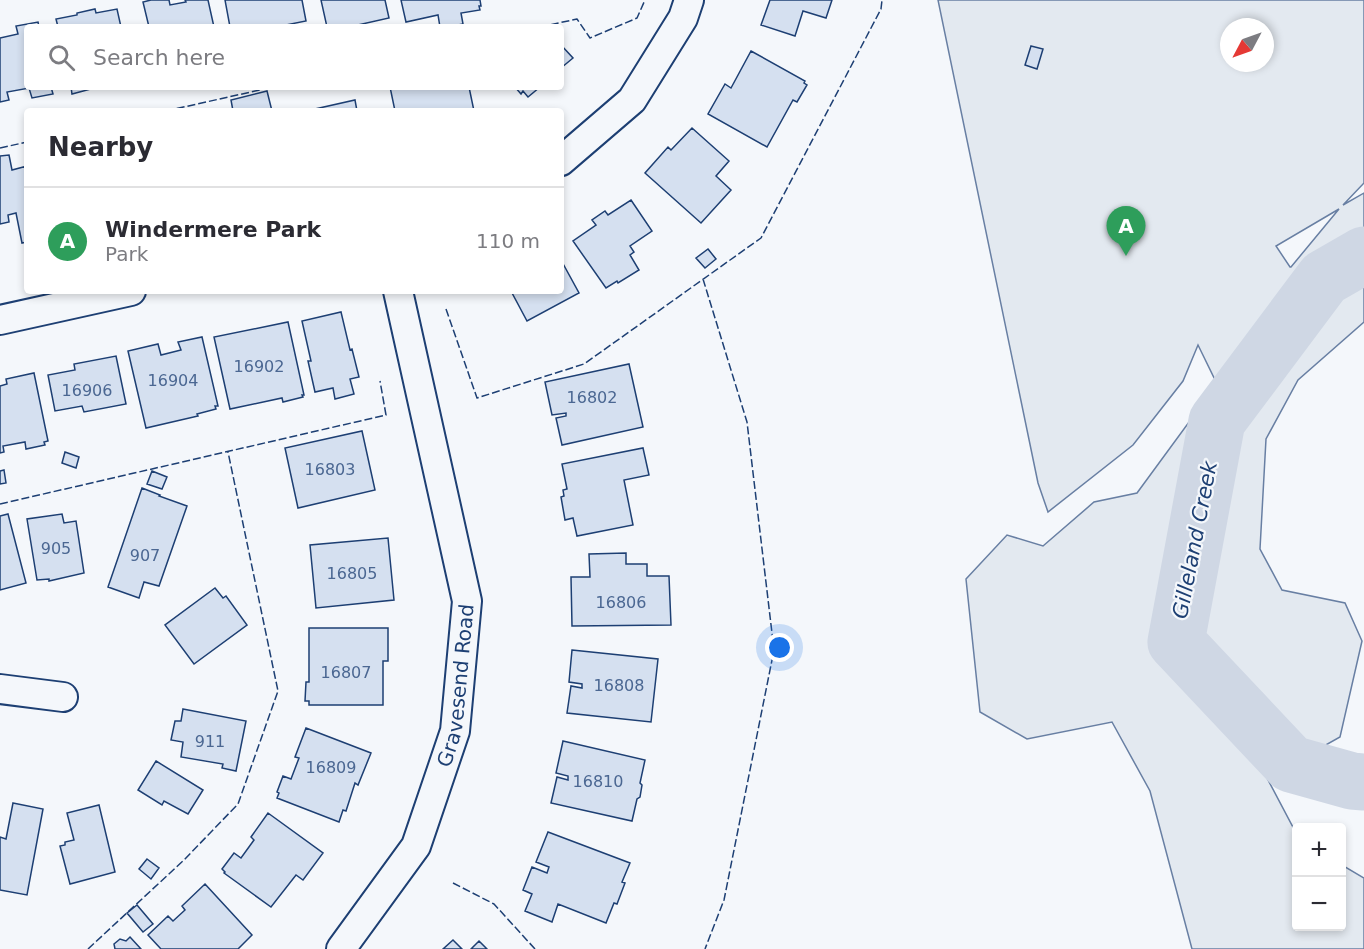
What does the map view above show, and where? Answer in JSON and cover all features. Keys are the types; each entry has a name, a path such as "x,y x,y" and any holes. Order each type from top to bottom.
{"street":[{"path":"564,158 632,100 682,18 688,0"},
{"path":"0,320 117,294"},
{"name":"Gravesend Road","path":"341,949 416,846 455,731 467,602 399,294"},
{"path":"0,689 63,697"}],"shaded area":[{"path":"938,0 1364,0 1364,183 1343,205 1364,193 1364,322 1298,380 1266,439 1260,549 1282,590 1345,603 1362,641 1340,737 1267,778 1292,825 1292,931 1346,931 1346,867 1364,878 1364,949 1192,949 1150,791 1112,722 1027,739 980,712 966,579 1007,535 1043,546 1094,502 1137,493 1217,384 1198,345 1183,381 1133,445 1048,512 1038,483","holes":["1339,209 1291,267 1276,246"]}],"building":[{"path":"169,0 170,5 186,2 185,0 208,0 213,24 148,24 143,2"},
{"path":"225,0 302,0 306,21 291,24 229,24"},
{"path":"321,0 385,0 389,18 362,24 326,24"},
{"path":"401,0 480,0 480,10 461,13 463,24 440,24 438,15 406,22"},
{"path":"770,0 832,0 826,18 803,11 795,36 761,25"},
{"path":"95,9 96,13 117,9 120,24 57,24 56,19 77,15 77,13"},
{"path":"24,25 24,89 7,92 9,100 0,102 0,38 18,34 16,26"},
{"path":"1031,46 1043,49 1037,69 1025,65"},
{"path":"564,48 573,58 564,66"},
{"path":"751,51 805,81 807,85 797,102 793,100 767,147 708,114 725,84 731,88"},
{"path":"30,90 52,90 53,94 32,98"},
{"path":"71,90 87,90 72,94"},
{"path":"391,90 470,90 473,108 394,108"},
{"path":"518,90 536,90 528,97 523,91 521,94"},
{"path":"267,91 271,108 232,108 231,100"},
{"path":"355,100 356,108 319,108"},
{"path":"692,128 729,161 716,176 731,190 701,223 645,173 668,147 671,150"},
{"path":"9,155 12,170 24,167 24,243 22,243 16,213 8,215 9,222 0,224 0,156"},
{"path":"631,200 652,231 630,246 634,252 630,255 639,270 606,288 573,241 596,225 592,220 605,211 608,215"},
{"path":"708,249 716,259 705,268 696,258"},
{"path":"564,266 579,293 527,321 513,294 564,294"},
{"path":"341,312 359,377 350,379 354,394 335,399 333,388 315,392 302,321"},
{"path":"288,322 303,397 283,402 282,398 230,409 214,337"},
{"path":"202,337 218,406 215,406 216,409 197,414 198,416 146,428 128,351 158,344 161,355 181,350 178,342"},
{"path":"116,356 126,404 84,412 82,406 55,411 48,375 75,370 74,364"},
{"path":"629,364 643,427 562,445 556,418 566,416 566,413 552,415 545,382"},
{"path":"34,373 48,441 44,442 45,445 26,449 25,442 3,446 4,452 0,453 0,386 7,384 6,379"},
{"path":"362,431 375,490 298,508 285,448"},
{"path":"643,448 649,475 624,480 633,525 577,536 573,518 565,520 561,497 564,496 563,490 567,489 562,464"},
{"path":"65,452 79,457 76,468 62,463"},
{"path":"4,470 6,483 0,484 0,471"},
{"path":"152,471 167,477 162,489 147,484"},
{"path":"142,488 187,506 159,586 144,582 139,598 108,587"},
{"path":"8,514 26,583 0,590 0,516"},
{"path":"62,514 64,523 76,521 84,573 49,581 49,579 37,580 27,519"},
{"path":"388,538 394,600 316,608 310,545"},
{"path":"626,553 626,564 647,564 647,576 669,576 671,625 572,626 571,577 590,577 589,554"},
{"path":"215,588 223,598 226,596 247,625 194,664 165,625"},
{"path":"309,628 388,628 388,661 383,661 383,705 309,705 309,701 305,701 306,682 309,682"},
{"path":"572,650 658,659 651,722 567,713 571,686 582,688 582,684 569,682"},
{"path":"183,709 246,721 236,771 222,768 223,764 181,757 183,742 171,740 175,721 181,721"},
{"path":"306,728 371,753 358,785 355,783 346,811 343,810 339,822 277,798 283,776 291,779 299,758 295,757"},
{"path":"563,741 645,760 640,783 642,785 640,797 637,799 632,821 551,803 557,777 568,780 568,776 556,773"},
{"path":"156,761 203,790 188,814 164,801 162,805 138,790"},
{"path":"13,803 43,809 27,895 0,890 0,837 6,839"},
{"path":"99,805 115,872 70,884 60,846 74,840 67,813"},
{"path":"268,813 323,853 303,880 296,875 271,907 224,873 222,869 234,853 241,858 254,840 251,837"},
{"path":"548,832 630,863 622,882 625,883 617,904 614,903 606,923 558,904 552,922 525,911 532,894 523,890 532,867 547,873 549,867 536,862"},
{"path":"147,859 159,868 151,879 139,869"},
{"path":"205,884 252,935 238,949 161,949 148,935 168,916 173,921 185,910 182,906"},
{"path":"137,905 153,924 143,932 127,913"},
{"path":"130,937 141,949 115,949 114,944 120,939 126,941"},
{"path":"453,940 462,949 443,949"},
{"path":"479,941 487,949 471,949"}],"waterway":[{"name":"Gilleland Creek","path":"1364,255 1324,278 1217,421 1176,642 1291,764 1352,781 1364,782"}],"fence":[{"path":"554,24 577,19 590,38 637,18 645,0"},
{"path":"446,309 477,398 584,364 761,238 881,9 882,0"},
{"path":"179,108 260,90"},
{"path":"0,148 24,143"},
{"path":"703,279 747,422 774,650 724,900 705,949"},
{"path":"0,504 386,415 380,381"},
{"path":"88,949 184,860 238,804 278,691 228,452"},
{"path":"453,883 494,904 535,949"}],"place":[{"name":"Windermere Park","path":"1126,256"}]}
